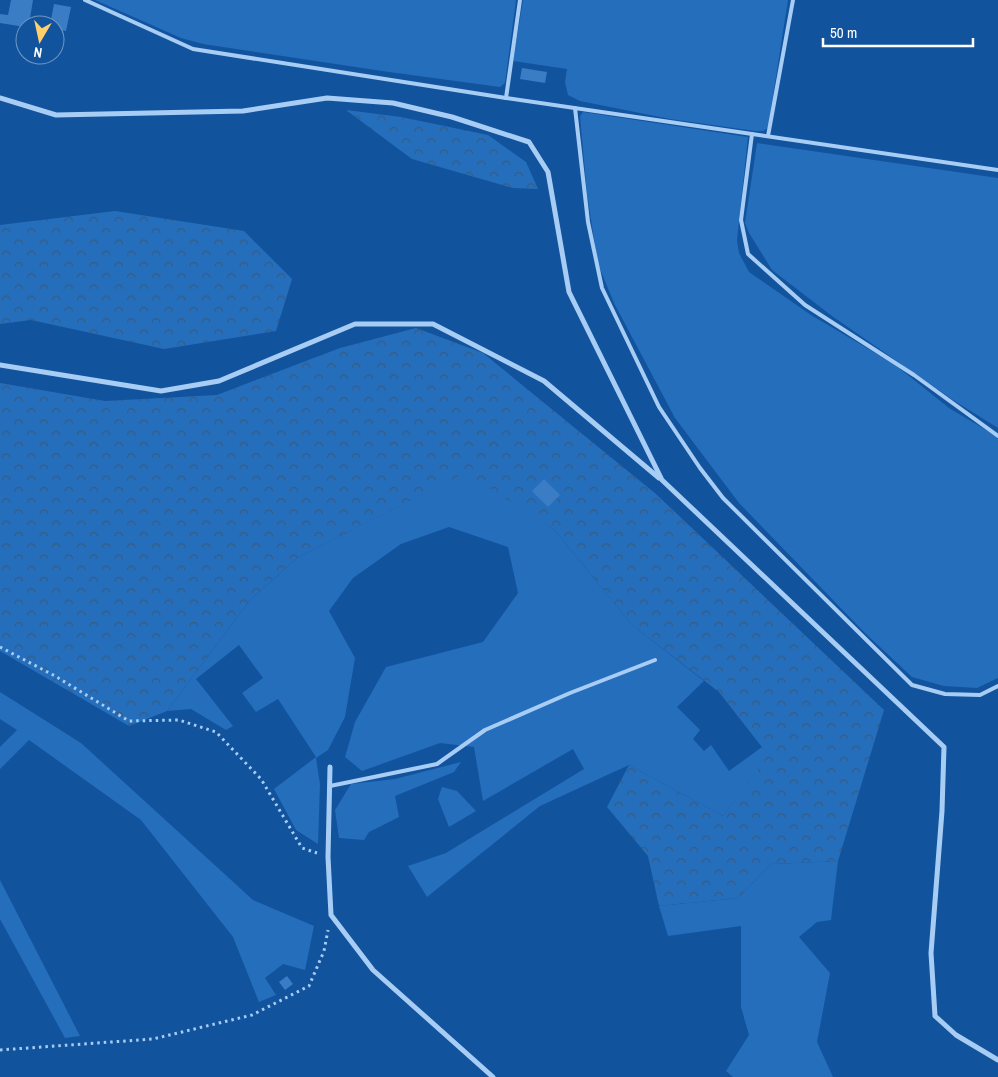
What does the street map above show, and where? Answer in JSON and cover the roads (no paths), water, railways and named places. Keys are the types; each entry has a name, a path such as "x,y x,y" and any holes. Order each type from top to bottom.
{"street":[{"path":"0,98 56,115 243,111 327,98 394,103 452,117 529,142 548,172 569,292 662,480"},
{"path":"0,364 161,391 219,381 355,324 432,324 544,381 662,480 944,747 942,811 930,953 935,1016 956,1036 998,1060"},
{"path":"330,767 328,857 331,915 373,970 493,1077"}],"lane":[{"path":"85,0 193,49 506,98 998,170"},
{"path":"506,98 520,0"},
{"path":"768,136 793,0"},
{"path":"575,108 588,222 602,288 659,406 700,468 723,498 912,685 945,694 980,695 998,686"},
{"path":"752,134 741,220 748,254 805,305 914,376 998,436"},
{"path":"330,786 437,764 485,730 570,693 654,660"}]}
